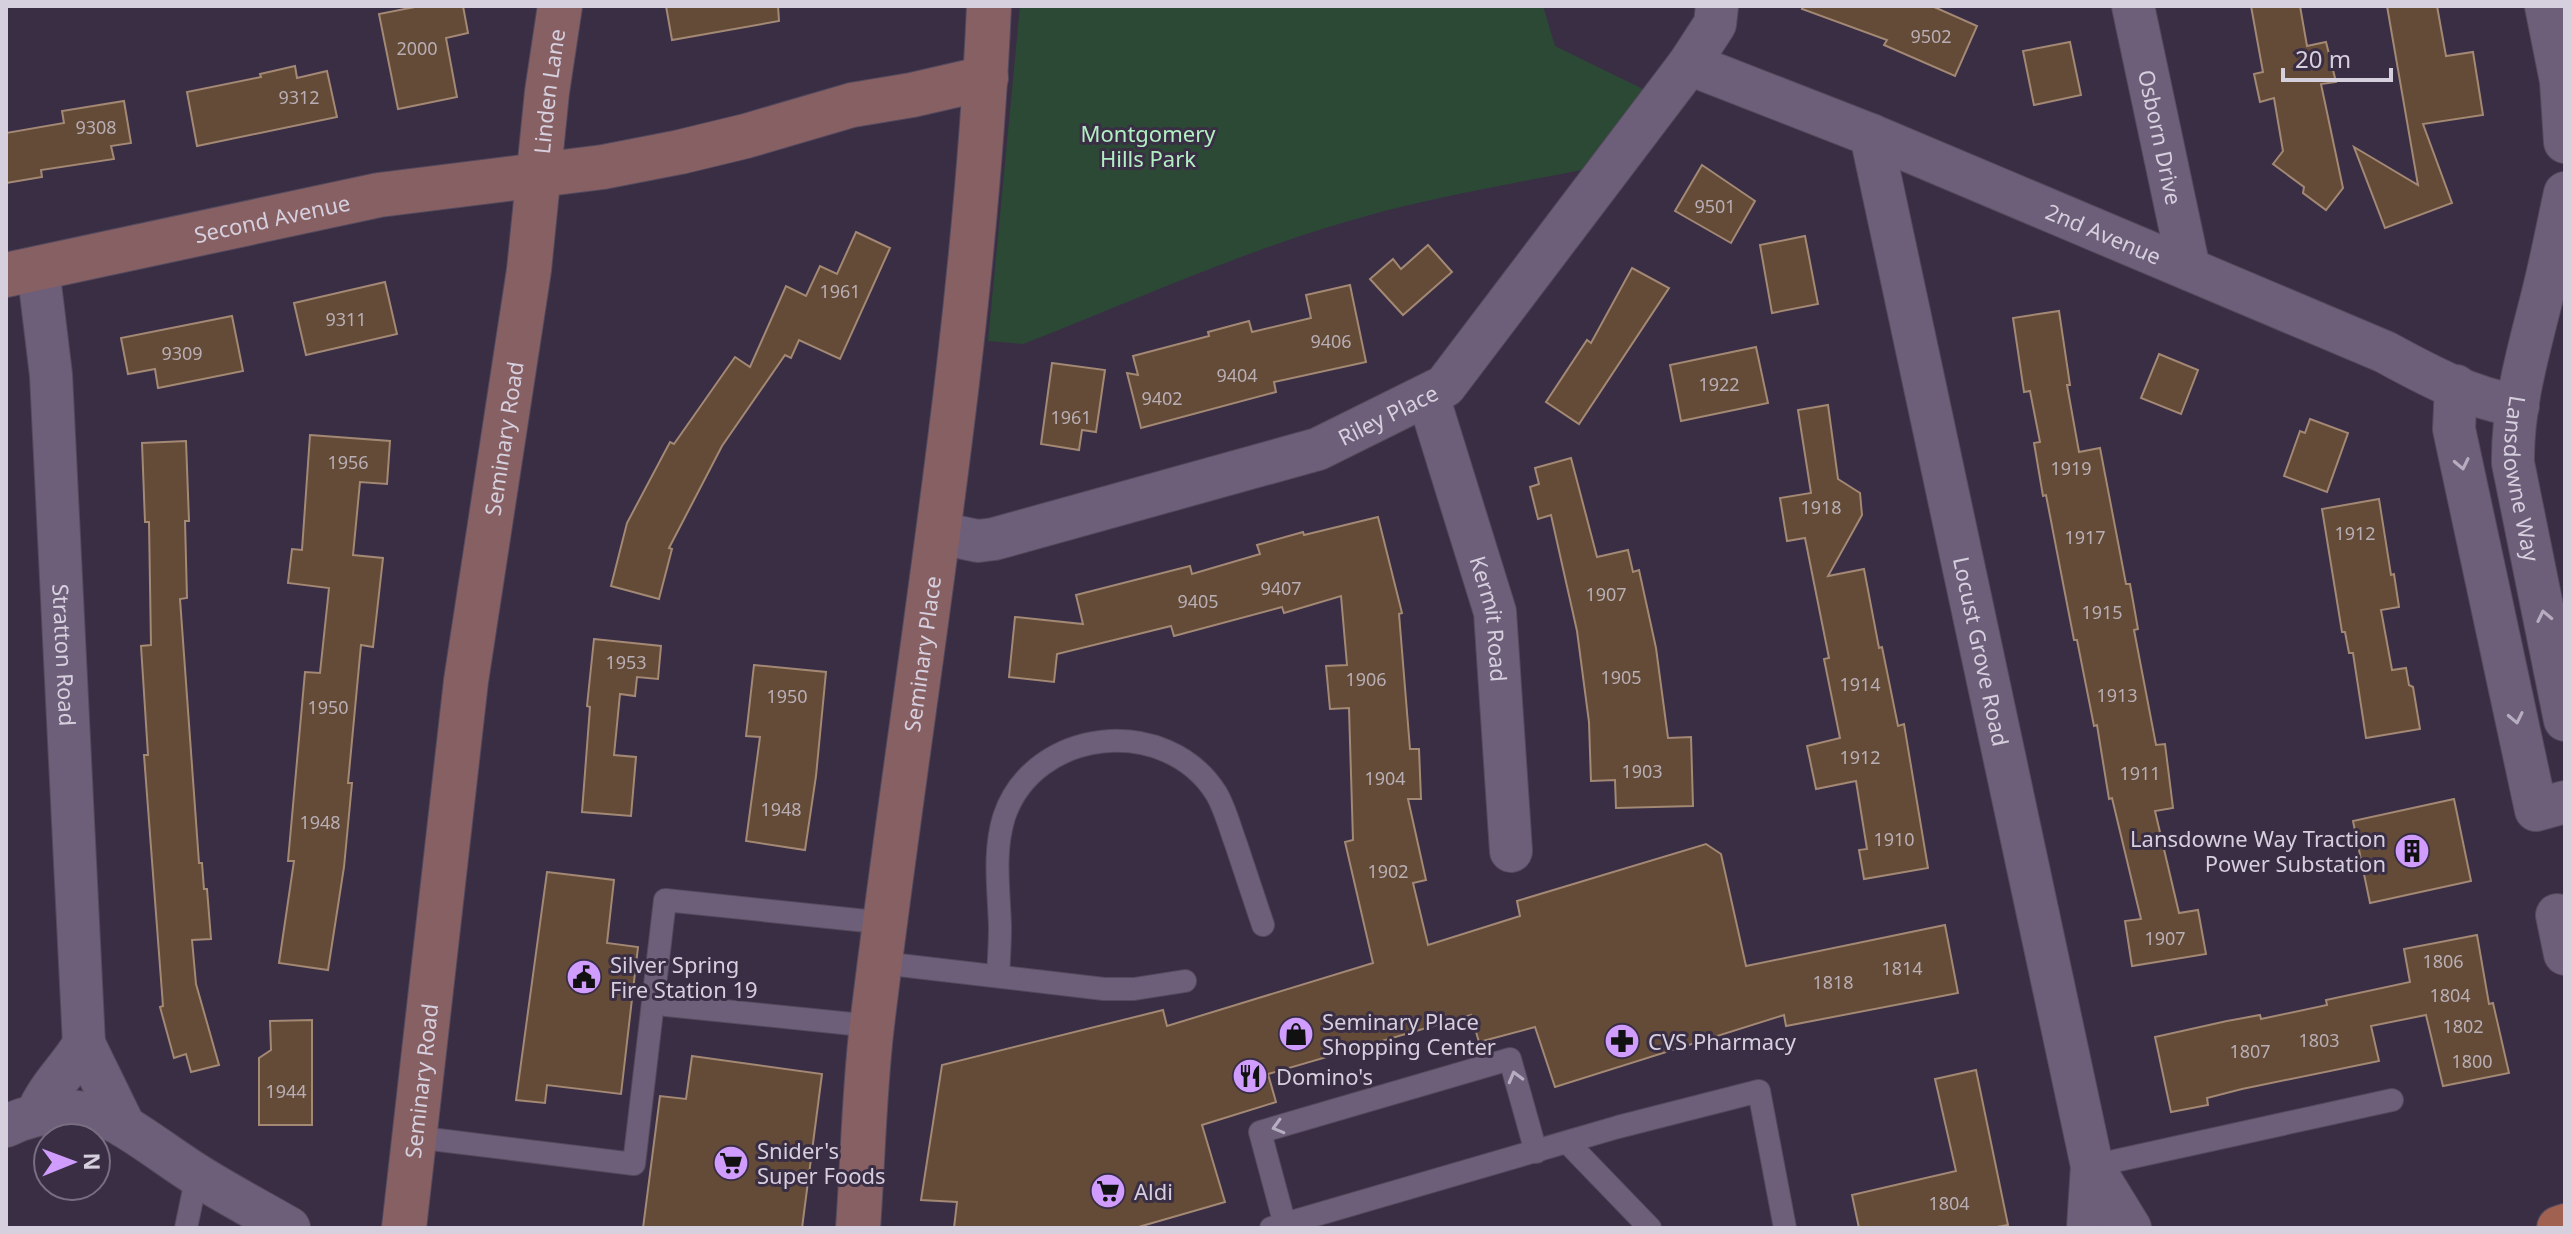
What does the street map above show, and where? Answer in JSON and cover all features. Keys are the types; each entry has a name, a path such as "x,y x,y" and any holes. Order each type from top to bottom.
{"main road":[{"path":"2559,1228 2565,1226"}],"street":[{"name":"Linden Lane","path":"539,176 560,6"},
{"path":"539,176 680,152 852,105 986,78 989,6"},
{"name":"Riley Place","path":"939,533 978,541 994,539 1318,449 1445,386 1689,64 1715,24 1717,6"},
{"name":"Osborn Drive","path":"2133,6 2189,269"},
{"path":"2546,6 2561,81 2565,142"},
{"name":"2nd Avenue","path":"1689,64 1871,135 2385,352 2422,373 2489,401 2518,406"},
{"name":"Seminary Place","path":"858,1228 872,1026 939,533 986,78"},
{"name":"Locust Grove Road","path":"1871,135 2092,1166 2088,1228"},
{"name":"Second Avenue","path":"22,271 379,195 539,176"},
{"name":"Seminary Road","path":"404,1228 466,681 529,270 539,176"},
{"name":"Lansdowne Way","path":"2565,193 2525,361 2512,439 2513,463 2565,720"},
{"name":"Stratton Road","path":"22,271 51,375 84,1044 124,1126"},
{"path":"2456,386 2454,429 2536,810 2565,802"},
{"name":"Kermit Road","path":"1428,396 1495,612 1511,851"},
{"path":"21,1120 44,1097 84,1044"},
{"path":"21,1120 74,1112 103,1117 124,1126 197,1175 289,1228"},
{"name":"Locust Grove Road","path":"2092,1166 2130,1228"}],"lane":[{"path":"998,976 1000,929 996,865 1004,818 1017,791 1035,771 1057,754 1086,743 1114,740 1141,744 1177,753 1194,768 1216,793 1263,925"},
{"path":"414,1137 634,1164 665,900 884,943 998,976 1104,989 1134,989 1185,981"},
{"path":"666,1005 872,1026"},
{"path":"1536,1152 1510,1059 1260,1132 1278,1226 1759,1091 1785,1228"},
{"path":"2092,1166 2392,1100"},
{"path":"1568,1143 1650,1228"},
{"path":"186,1228 197,1175"}],"green space":[{"name":"Montgomery Hills Park","path":"1020,6 1543,6 1555,46 1651,93 1591,168 1373,214 1261,250 1023,344 988,341"}],"building":[{"path":"420,6 463,6 468,33 446,38 457,97 398,109 379,14"},
{"path":"666,6 778,6 779,21 672,40"},
{"path":"1803,6 1932,6 1977,26 1955,76 1884,45 1887,40 1802,9"},
{"path":"2251,6 2300,6 2307,46 2326,42 2336,82 2321,84 2343,188 2326,210 2303,193 2304,187 2273,164 2283,151 2274,98 2260,102 2254,74 2263,72"},
{"path":"2387,6 2437,6 2446,56 2473,52 2483,115 2423,124 2452,203 2385,228 2354,147 2418,185"},
{"path":"2070,42 2081,95 2034,105 2023,51"},
{"path":"295,66 297,78 327,71 337,117 197,146 187,92 261,77 260,74"},
{"path":"124,101 131,143 111,146 114,159 41,170 42,177 6,183 6,133 64,123 62,111"},
{"path":"1702,165 1755,201 1731,243 1675,211"},
{"path":"856,232 890,248 840,359 799,340 791,358 785,355 722,446 669,548 672,549 659,599 611,586 627,523 670,442 674,444 735,357 750,367 786,286 806,296 820,266 837,274"},
{"path":"1805,236 1818,304 1772,313 1760,245"},
{"path":"1428,245 1452,272 1403,315 1370,279 1393,259 1401,269"},
{"path":"1632,268 1669,288 1579,424 1546,402 1587,340 1591,343"},
{"path":"385,282 397,334 306,355 294,303"},
{"path":"1350,285 1366,362 1274,382 1276,392 1141,428 1127,373 1138,375 1133,356 1209,336 1208,332 1249,321 1252,332 1311,318 1306,295"},
{"path":"2059,311 2070,385 2067,385 2079,452 2100,448 2126,584 2130,584 2138,629 2134,630 2156,745 2165,744 2173,808 2155,811 2179,913 2198,910 2206,954 2132,966 2125,921 2141,919 2112,798 2109,799 2097,725 2094,726 2077,640 2074,640 2046,495 2043,496 2034,443 2040,442 2030,391 2024,392 2013,318"},
{"path":"232,316 243,371 158,388 155,369 128,374 121,338"},
{"path":"1756,347 1768,403 1681,421 1670,365"},
{"path":"2159,354 2198,370 2181,414 2141,398"},
{"path":"1052,363 1105,370 1096,432 1082,430 1079,450 1041,444"},
{"path":"1828,405 1838,479 1860,493 1862,515 1828,576 1864,569 1898,726 1904,724 1928,868 1864,879 1859,850 1867,849 1856,781 1816,789 1807,746 1840,738 1824,659 1829,658 1805,538 1787,541 1780,498 1811,493 1798,410"},
{"path":"2310,419 2348,433 2327,492 2284,476 2300,431 2305,433"},
{"path":"310,435 390,441 387,484 360,482 353,555 383,558 373,647 361,645 348,783 352,783 344,867 328,970 279,963 294,861 288,861 305,672 320,673 329,588 288,583 292,549 302,550"},
{"path":"186,441 189,521 185,521 187,598 180,599 199,863 202,863 204,889 207,889 211,939 192,940 196,984 219,1065 191,1072 186,1054 174,1058 160,1007 163,1006 144,755 148,755 141,646 151,645 149,522 145,522 142,443"},
{"path":"1571,458 1597,557 1628,550 1633,572 1639,570 1656,648 1668,738 1691,737 1693,806 1616,808 1615,780 1591,781 1589,722 1577,631 1551,515 1538,519 1530,487 1539,484 1535,468"},
{"path":"2379,499 2399,607 2381,610 2392,670 2406,668 2409,685 2413,687 2420,729 2366,738 2353,653 2349,653 2345,632 2342,632 2322,509"},
{"name":"Seminary Place Shopping Center","path":"1378,517 1402,613 1399,614 1410,749 1419,749 1421,799 1408,799 1426,880 1413,883 1428,945 1520,916 1517,901 1706,844 1721,854 1746,966 1945,925 1958,993 1786,1026 1784,1015 1555,1087 1535,1027 1479,1042 1471,1015 1268,1074 1276,1102 1202,1125 1225,1202 1135,1228 954,1228 957,1202 921,1200 942,1065 1163,1010 1167,1026 1373,963 1345,842 1353,840 1349,708 1330,709 1326,666 1347,665 1341,596 1284,613 1282,607 1174,636 1171,626 1057,654 1054,682 1009,677 1015,617 1083,624 1076,595 1190,566 1192,574 1260,554 1257,545"},
{"path":"594,639 661,646 658,679 637,677 635,696 620,694 614,755 636,757 631,816 582,812"},
{"path":"754,665 826,672 805,850 746,841 760,737 746,736"},
{"name":"Lansdowne Way Traction Power Substation","path":"2454,799 2471,881 2370,903 2353,821"},
{"name":"Silver Spring Fire Station 19","path":"547,872 614,880 607,943 638,947 621,1094 547,1085 545,1103 516,1100"},
{"path":"2477,935 2489,1004 2493,1003 2509,1073 2443,1086 2426,1015 2371,1026 2379,1061 2242,1089 2207,1098 2208,1105 2171,1112 2155,1037 2227,1021 2260,1015 2261,1019 2327,1005 2326,1000 2410,982 2404,949"},
{"path":"312,1020 312,1125 259,1125 259,1058 271,1050 270,1021"},
{"name":"Snider's Super Foods","path":"692,1056 822,1074 802,1228 643,1228 660,1096 686,1099"},
{"path":"1976,1070 2008,1225 1991,1228 1859,1228 1852,1195 1956,1171 1935,1079"}],"place":[{"name":"Lansdowne Way Traction Power Substation","path":"2412,851"},
{"name":"Silver Spring Fire Station 19","path":"584,977"},
{"name":"Seminary Place Shopping Center","path":"1296,1034"},
{"name":"CVS Pharmacy","path":"1622,1041"},
{"name":"Domino's","path":"1250,1076"},
{"name":"Snider's Super Foods","path":"731,1163"},
{"name":"Aldi","path":"1108,1191"}]}
